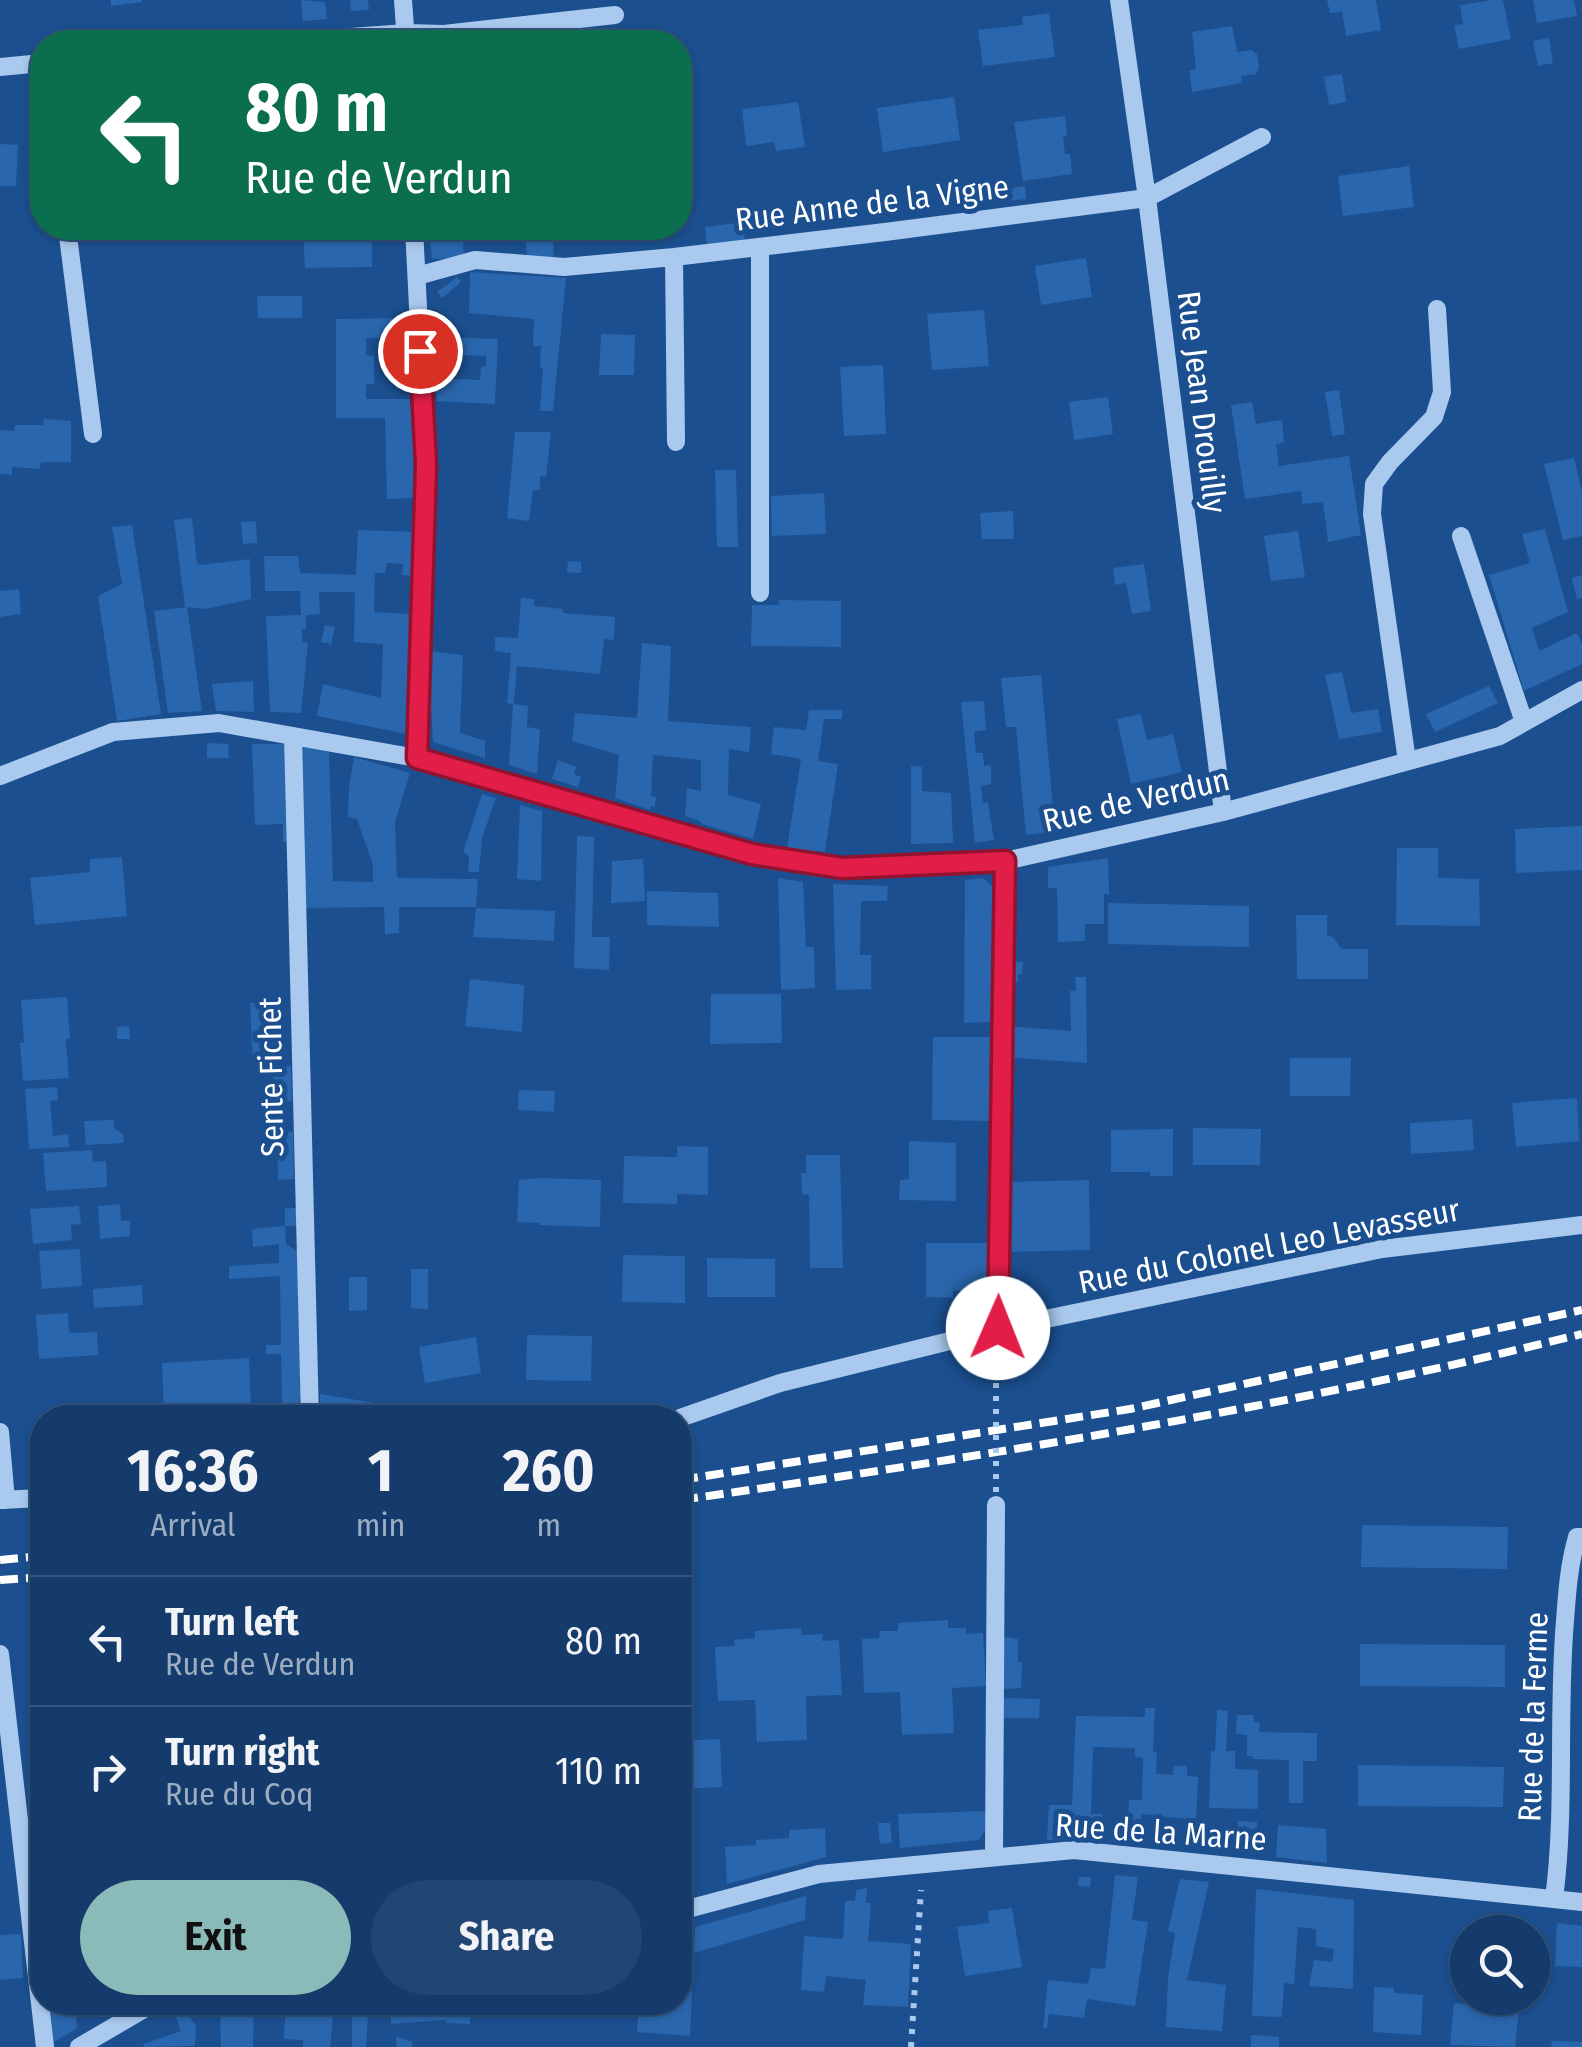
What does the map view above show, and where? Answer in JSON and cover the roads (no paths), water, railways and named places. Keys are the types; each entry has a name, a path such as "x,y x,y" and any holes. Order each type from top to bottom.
{"street":[{"path":"403,0 405,30"},
{"name":"Rue Jean Drouilly","path":"1118,0 1147,198 1223,812"},
{"path":"480,30 615,15"},
{"path":"0,67 30,64"},
{"name":"Rue Anne de la Vigne","path":"416,276 475,260 564,266 674,257 1147,198 1262,137"},
{"path":"69,240 93,434"},
{"path":"414,240 426,465 417,758"},
{"path":"760,248 760,593"},
{"path":"674,257 676,442"},
{"path":"1407,762 1372,514 1374,484 1434,417 1442,392 1437,309"},
{"path":"1462,536 1524,722"},
{"name":"Rue de Verdun","path":"0,776 114,732 218,724 417,758 752,854 842,868 1005,861 1223,812 1500,736 1582,690"},
{"name":"Sente Fichet","path":"292,736 310,1405"},
{"path":"997,1338 1005,861"},
{"name":"Rue du Colonel Leo Levasseur","path":"692,1414 780,1382 997,1338 1382,1250 1582,1225"},
{"path":"0,1432 3,1500 30,1499"},
{"path":"994,1857 996,1504"},
{"name":"Rue de la Ferme","path":"1554,1899 1559,1860 1563,1646 1569,1563 1579,1537"},
{"path":"0,1654 30,1916"},
{"name":"Rue de la Marne","path":"692,1908 820,1874 1074,1850 1582,1902"},
{"path":"41,2015 45,2047"},
{"path":"80,2047 134,2015"}],"railway":[{"path":"692,1478 1130,1409 1582,1310"},
{"path":"692,1498 950,1460 1219,1413 1582,1334"},
{"path":"0,1560 30,1557"},
{"path":"0,1580 30,1578"}]}
